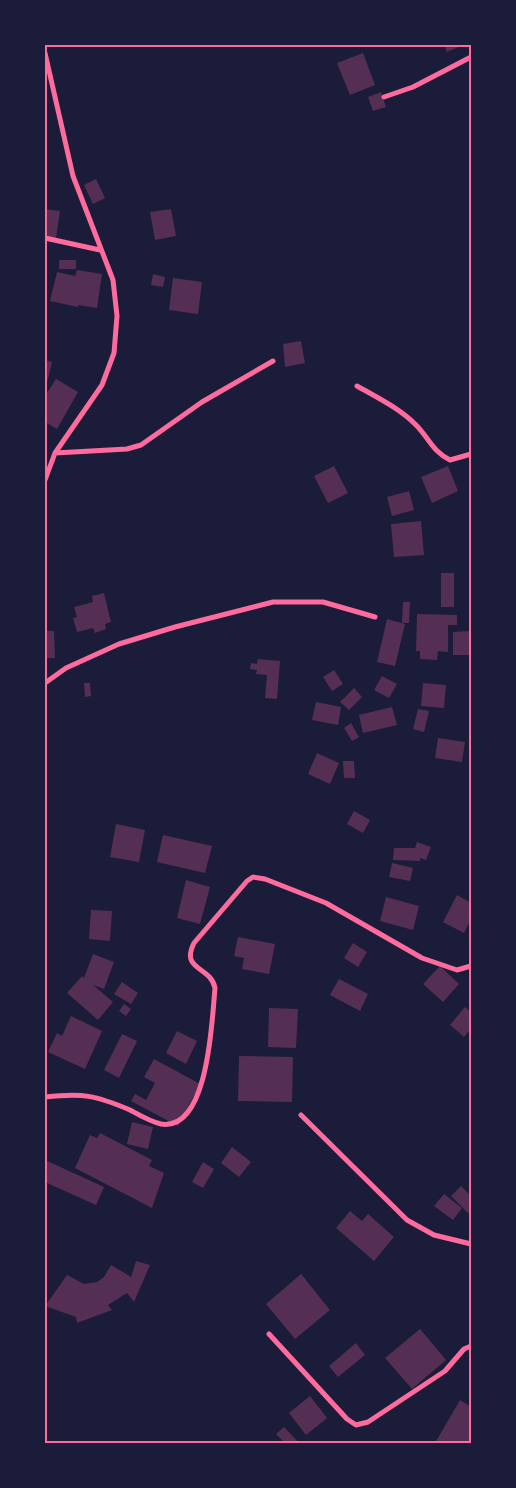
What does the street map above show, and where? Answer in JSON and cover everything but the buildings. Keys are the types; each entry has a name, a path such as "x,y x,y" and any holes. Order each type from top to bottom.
{"street":[{"path":"45,53 73,176 113,280 117,316 114,353 102,385 56,453 45,480"},
{"path":"384,96 413,87 471,57"},
{"path":"45,238 100,250"},
{"path":"56,453 127,449 141,445 202,402 272,361"},
{"path":"357,386 398,409 417,426 438,454 450,460 471,454"},
{"path":"45,683 66,668 119,644 175,627 272,602 323,602 375,617"},
{"path":"45,1097 91,1095 160,1124 179,1121 190,1111 205,1075 215,988 212,979 191,962 189,952 194,942 247,881 253,877 265,878 326,903 422,958 457,970 471,966"},
{"path":"301,1115 407,1220 434,1235 471,1244"},
{"path":"269,1334 347,1419 356,1425 368,1422 445,1371 464,1349 471,1346"}]}
